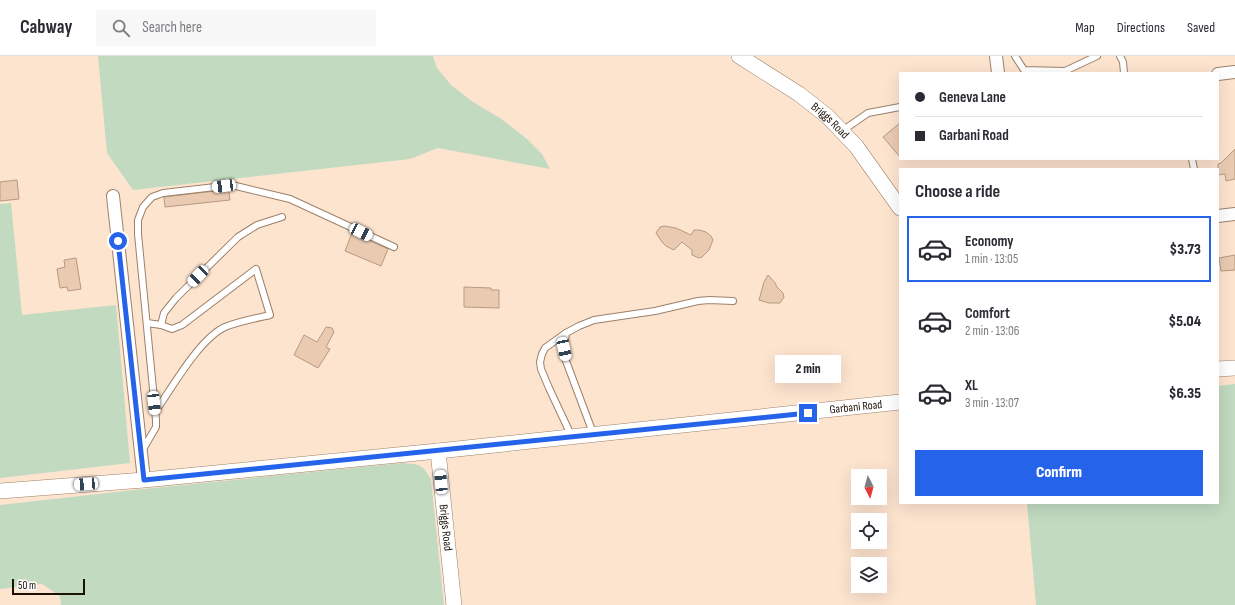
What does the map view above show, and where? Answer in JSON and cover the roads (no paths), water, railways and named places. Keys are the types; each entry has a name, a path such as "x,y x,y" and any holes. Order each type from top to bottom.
{"street":[{"name":"Briggs Road","path":"738,56 799,94 827,116 856,146 899,207"},
{"path":"996,56 998,72"},
{"path":"1219,74 1235,72"},
{"path":"113,196 144,480"},
{"path":"1219,216 1235,214"},
{"path":"1219,369 1235,368"},
{"name":"Garbani Road","path":"0,491 144,480 438,451 899,402"},
{"name":"Briggs Road","path":"438,451 454,605"}],"lane":[{"path":"1015,56 1024,70 1065,71 1097,56"},
{"path":"1120,56 1123,62 1124,72"},
{"path":"842,131 868,113 899,107"},
{"path":"141,452 156,427 147,323 138,251 138,220 143,207 152,197 162,193 236,186 290,199 394,247"},
{"path":"161,325 164,313 176,298 220,253 238,237 257,225 282,217"},
{"path":"147,323 161,325 172,329 182,325 256,269 270,315 225,327 207,340 155,412"},
{"path":"572,437 541,369 540,362 545,348 566,333 594,320 655,311 698,301 733,301"},
{"path":"566,333 564,349 566,361 593,435"}]}
